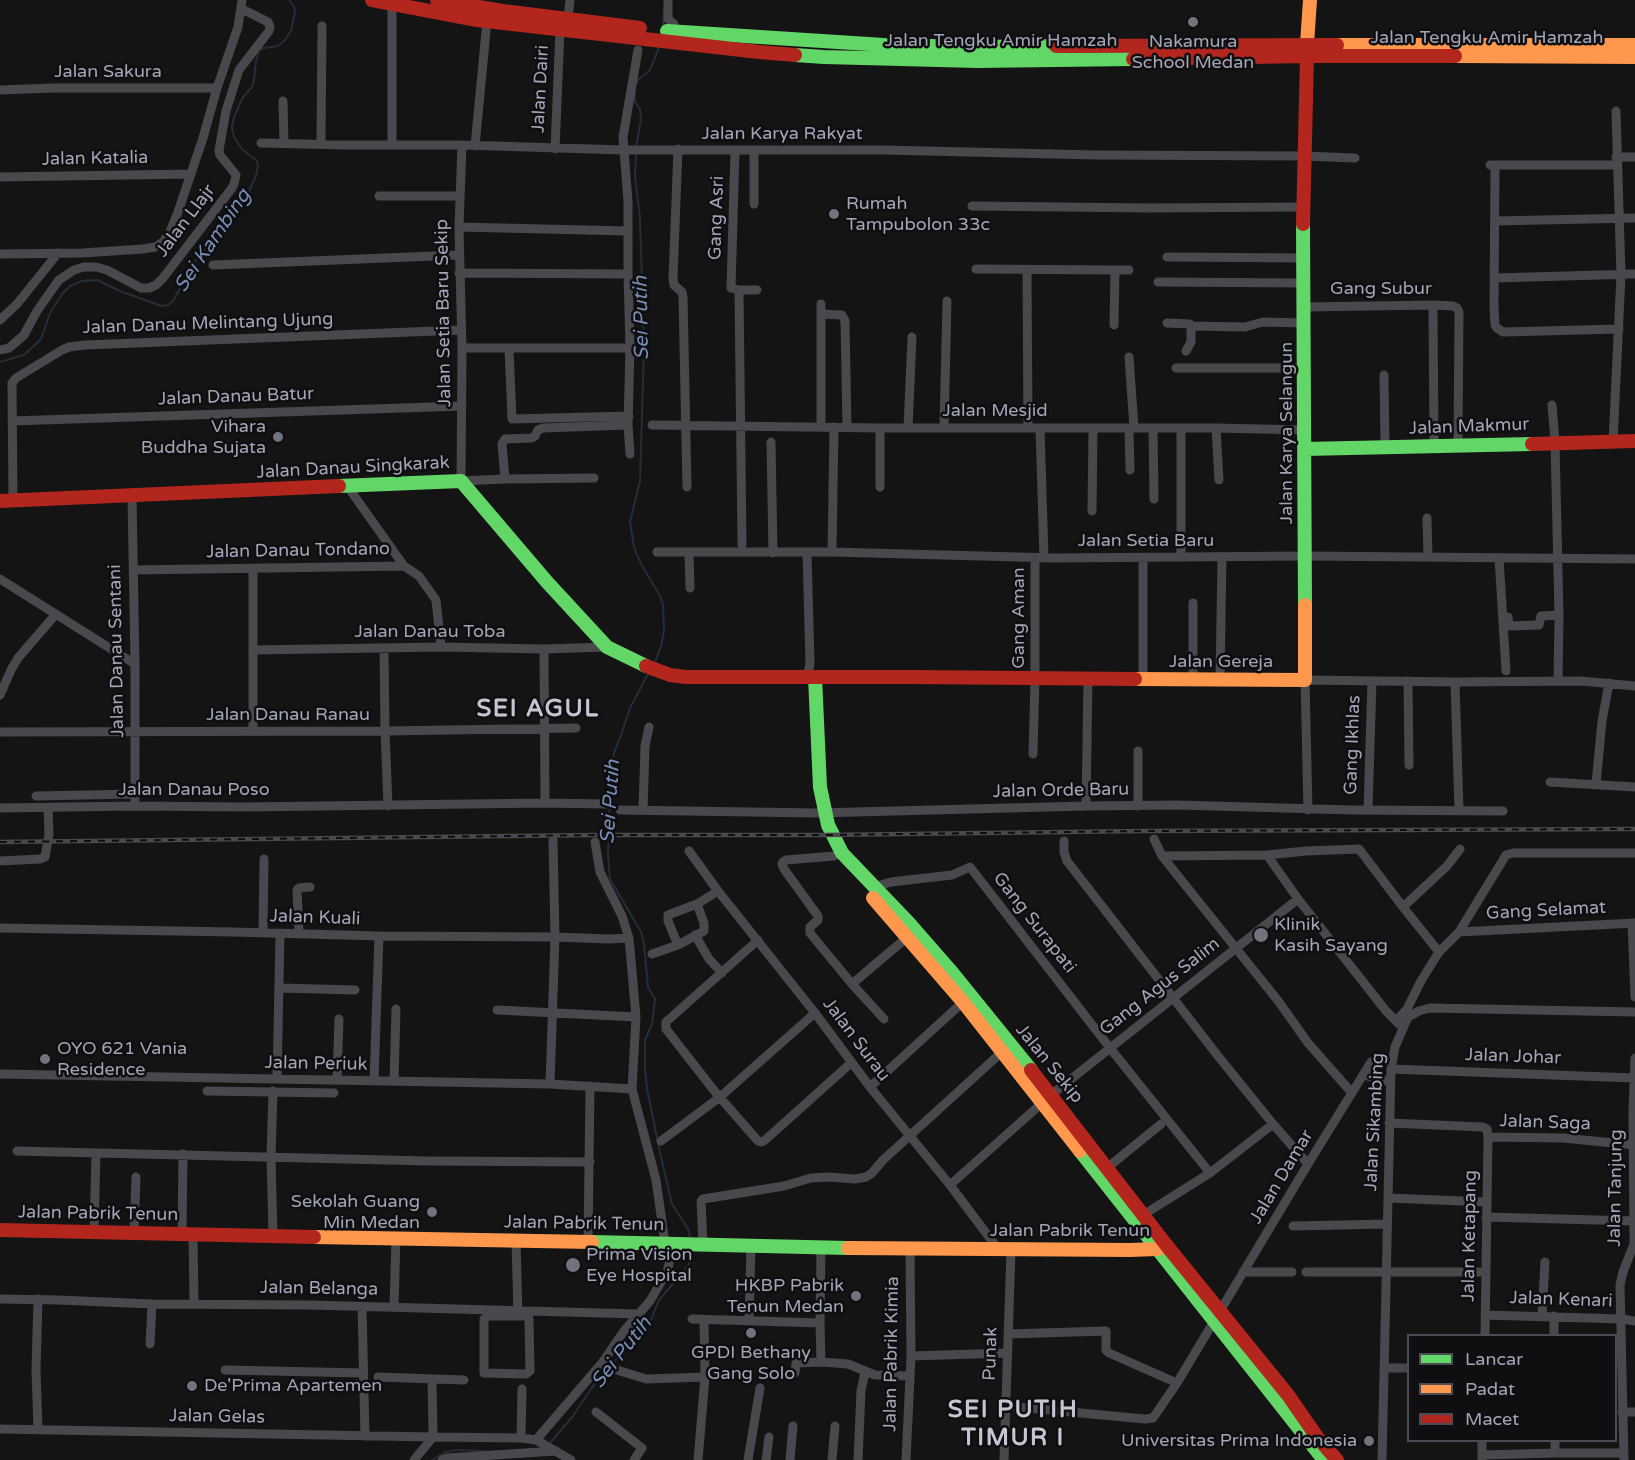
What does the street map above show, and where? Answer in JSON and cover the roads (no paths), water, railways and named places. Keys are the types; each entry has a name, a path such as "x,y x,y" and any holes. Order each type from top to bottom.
{"street":[{"name":"Jalan Tengku Amir Hamzah","path":"372,0 392,4 568,19 642,39"},
{"name":"Jalan Tengku Amir Hamzah","path":"436,0 560,30 642,39 673,30 759,52 824,57 1307,50 1557,50 1635,45"},
{"path":"568,19 570,0"},
{"path":"668,0 673,30"},
{"name":"Jalan Karya Selangun","path":"1308,810 1305,680 1303,207 1310,0"},
{"path":"0,254 143,249 155,247 164,242 178,212 203,138 238,27 242,4"},
{"name":"Jalan Llajr","path":"0,350 9,348 24,335 51,291 60,280 74,270 96,267 107,270 141,288 156,285 232,188 236,175 220,155 219,150 226,111 239,70 270,27 268,22 242,4"},
{"path":"392,4 392,145"},
{"path":"475,146 477,11"},
{"path":"321,144 322,26"},
{"name":"Jalan Dairi","path":"555,149 560,30"},
{"path":"630,454 627,194 623,137 642,39"},
{"name":"Jalan Tengku Amir Hamzah","path":"1557,50 1635,57"},
{"name":"Jalan Sakura","path":"0,90 217,88"},
{"path":"283,101 284,144"},
{"path":"1613,442 1621,275 1616,111"},
{"name":"Jalan Karya Rakyat","path":"261,144 462,145 625,150 883,150 1355,158"},
{"name":"Jalan Setia Baru Sekip","path":"461,481 462,348 459,227 462,145"},
{"path":"678,149 673,278 674,285 682,292 683,297 687,487"},
{"name":"Gang Asri","path":"735,151 735,289 742,545"},
{"path":"754,151 754,204"},
{"path":"1619,329 1501,331 1495,325 1496,221 1491,165 1617,161 1635,157"},
{"name":"Jalan Katalia","path":"0,177 191,174"},
{"path":"379,196 460,196"},
{"path":"972,206 1303,207"},
{"path":"1496,221 1635,218"},
{"path":"459,227 627,231"},
{"path":"0,320 17,304 58,253"},
{"path":"213,266 459,255"},
{"path":"1167,257 1304,258"},
{"path":"976,269 1129,270"},
{"path":"1027,270 1028,428"},
{"path":"1114,325 1115,270"},
{"path":"459,273 628,274"},
{"path":"1495,278 1635,274"},
{"path":"1158,282 1305,283"},
{"path":"735,289 757,290"},
{"path":"944,428 947,301"},
{"path":"821,304 821,427"},
{"path":"1433,305 1434,446"},
{"name":"Gang Subur","path":"1305,307 1433,305 1457,308 1459,312 1458,445"},
{"path":"821,314 842,315 845,321 847,427"},
{"path":"1167,323 1245,327 1263,322 1305,323"},
{"path":"1186,351 1191,342 1191,326"},
{"name":"Jalan Danau Melintang Ujung","path":"12,383 16,378 62,350 85,345 461,330"},
{"path":"908,428 912,337"},
{"path":"462,348 630,348"},
{"path":"509,348 512,418 629,421"},
{"path":"1129,357 1130,470"},
{"path":"1176,368 1305,368"},
{"path":"1384,375 1384,447"},
{"path":"0,383 12,383 12,432 4,502"},
{"path":"1552,405 1559,615 1558,681"},
{"name":"Jalan Danau Batur","path":"12,421 462,406"},
{"path":"505,479 502,444 505,439 532,438 538,430 543,428 629,421"},
{"name":"Jalan Mesjid","path":"652,425 1305,430"},
{"path":"832,552 834,427"},
{"path":"880,428 880,487"},
{"name":"Gang Aman","path":"1033,754 1040,558 1040,428"},
{"path":"1092,511 1093,428"},
{"path":"1153,428 1154,499"},
{"path":"1181,428 1181,557"},
{"path":"1216,428 1219,480"},
{"path":"0,433 12,432"},
{"name":"Jalan Makmur","path":"1305,449 1635,441"},
{"path":"771,442 773,553"},
{"path":"461,481 594,478"},
{"name":"Jalan Danau Singkarak","path":"4,502 461,481 547,582 607,647 643,665 686,677 810,673"},
{"path":"348,487 404,566"},
{"name":"Jalan Danau Sentani","path":"132,496 135,806"},
{"path":"1427,518 1428,557"},
{"name":"Jalan Setia Baru","path":"657,552 832,552 1040,558 1306,556 1635,559"},
{"name":"Jalan Sekip","path":"807,552 812,795 820,813 829,846 874,887 1003,1051 1107,1168 1143,1215 1162,1247"},
{"path":"689,553 690,588"},
{"path":"1220,680 1222,557"},
{"path":"1143,558 1143,679"},
{"path":"1499,558 1506,671"},
{"name":"Jalan Danau Tondano","path":"133,570 404,566 419,576 436,600 441,647"},
{"path":"253,568 253,731"},
{"path":"0,579 135,664"},
{"path":"1193,603 1193,680"},
{"path":"1503,613 1508,613 1510,626 1539,625 1541,616 1559,615"},
{"path":"0,695 10,670 18,658 56,614"},
{"name":"Jalan Danau Toba","path":"253,650 607,647"},
{"path":"384,649 388,806"},
{"path":"544,649 544,803"},
{"name":"Jalan Gereja","path":"810,673 1035,679 1558,681 1635,686"},
{"path":"1086,806 1088,679"},
{"name":"Gang Ikhlas","path":"1368,810 1372,681"},
{"path":"1408,681 1409,765"},
{"path":"1455,682 1459,810"},
{"path":"1596,784 1602,721 1609,683"},
{"path":"643,810 645,746 649,727"},
{"name":"Jalan Danau Ranau","path":"0,732 576,728"},
{"path":"1138,751 1138,806"},
{"path":"1550,782 1635,787"},
{"path":"36,796 135,794"},
{"name":"Jalan Danau Poso","path":"0,808 606,804"},
{"name":"Jalan Orde Baru","path":"620,810 820,813 1138,806 1503,811"},
{"path":"0,861 45,857 49,834 48,808"},
{"path":"1154,839 1162,856 1235,950 1279,1002 1308,1043 1352,1093"},
{"path":"550,1084 555,937 553,840"},
{"path":"1064,841 1067,861 1273,1124 1308,1164"},
{"path":"546,1446 638,1314 650,1301 667,1272 673,1243 632,1089 636,1017 628,938 622,916 600,872 595,842"},
{"path":"1162,856 1267,855 1359,849 1439,952"},
{"path":"1403,908 1447,866 1460,849"},
{"name":"Jalan Surau","path":"689,851 870,1087 1004,1250"},
{"name":"Jalan Sikambing","path":"1382,1460 1390,1082 1400,1024 1421,981 1439,952 1459,932 1504,858 1509,854 1635,853"},
{"path":"838,854 786,860 783,862 783,867 818,916 818,920 810,927 810,933 852,984 884,1018"},
{"name":"Jalan Sekip","path":"838,854 911,934 950,970 1162,1247 1284,1399 1337,1460"},
{"path":"1267,855 1298,899 1400,1024 1410,1016 1430,1008 1635,1012"},
{"path":"263,933 264,859"},
{"name":"Gang Surapati","path":"874,887 891,882 952,875 970,867 1110,1048"},
{"path":"299,934 297,890 310,887"},
{"path":"678,945 668,921 668,915 697,904 718,891"},
{"name":"Gang Agus Salim","path":"950,1185 1047,1098 1298,899"},
{"path":"652,954 678,945 705,929 697,904"},
{"path":"1633,922 1635,997"},
{"name":"Gang Selamat","path":"1459,932 1633,922"},
{"name":"Jalan Kuali","path":"0,928 379,936 628,938"},
{"path":"277,1079 280,934"},
{"path":"852,984 911,934"},
{"path":"695,935 709,959 722,973"},
{"path":"374,1081 379,936"},
{"path":"758,940 666,1022 665,1027 720,1097 761,1142 852,1063"},
{"path":"279,988 355,990"},
{"path":"870,1087 963,1002"},
{"path":"394,1081 396,1009"},
{"path":"497,1010 636,1017"},
{"path":"661,1141 720,1097 815,1013"},
{"path":"337,1080 339,1019"},
{"path":"1110,1048 1210,1173"},
{"path":"699,1244 703,1199 784,1186 811,1178 866,1177 1003,1051"},
{"name":"Jalan Tanjung","path":"1624,1457 1621,1279 1634,1244 1635,1058"},
{"name":"Jalan Damar","path":"1006,1406 1154,1418 1371,1062"},
{"name":"Jalan Johar","path":"1391,1069 1635,1078"},
{"name":"Jalan Periuk","path":"0,1074 550,1084 632,1089"},
{"path":"1363,1075 1390,1082"},
{"path":"588,1242 591,1086"},
{"path":"207,1090 334,1093"},
{"path":"273,1091 271,1156 273,1236"},
{"name":"Jalan Saga","path":"1389,1123 1483,1127 1487,1130 1488,1137 1563,1138 1634,1144"},
{"path":"1107,1168 1161,1124"},
{"path":"1143,1215 1210,1173 1273,1124"},
{"name":"Jalan Ketapang","path":"1485,1334 1488,1137"},
{"path":"16,1150 428,1161 590,1162"},
{"path":"94,1232 96,1153"},
{"path":"183,1154 194,1304"},
{"path":"134,1233 136,1177"},
{"path":"1388,1198 1486,1202"},
{"path":"1486,1217 1634,1221"},
{"path":"1293,1226 1388,1224"},
{"name":"Jalan Pabrik Tenun","path":"0,1230 910,1249 1162,1247"},
{"path":"394,1307 396,1238"},
{"path":"516,1240 517,1313"},
{"path":"749,1322 751,1245"},
{"path":"821,1246 821,1362"},
{"name":"Jalan Pabrik Kimia","path":"906,1460 911,1356 910,1249"},
{"name":"Punak","path":"1004,1250 1008,1334 1004,1460"},
{"path":"1542,1316 1545,1262"},
{"path":"1243,1272 1292,1272"},
{"path":"1306,1272 1486,1272"},
{"name":"Jalan Belanga","path":"0,1299 152,1304 362,1306 517,1313 638,1314"},
{"path":"38,1299 36,1370 38,1430"},
{"path":"150,1344 152,1304"},
{"path":"362,1306 365,1436"},
{"path":"517,1313 529,1319 530,1371 526,1374 483,1373 484,1319 488,1316 517,1313"},
{"name":"Jalan Kenari","path":"1485,1315 1635,1321"},
{"path":"1554,1316 1554,1334"},
{"path":"692,1319 820,1323"},
{"path":"698,1460 705,1377 705,1320"},
{"path":"1008,1334 1107,1331 1106,1350 1109,1353 1177,1383"},
{"path":"911,1356 1007,1353"},
{"path":"795,1373 796,1363 821,1362 848,1365 875,1375 910,1376"},
{"path":"604,1364 646,1379 705,1377"},
{"path":"1385,1368 1407,1368"},
{"path":"225,1370 362,1373"},
{"path":"858,1460 861,1391 865,1372"},
{"path":"378,1377 464,1380"},
{"path":"414,1460 433,1437 432,1379"},
{"path":"748,1460 760,1388"},
{"path":"520,1437 522,1389"},
{"name":"Jalan Sekip","path":"1284,1399 1324,1460"},
{"path":"596,1412 642,1448 634,1460"},
{"path":"1622,1412 1635,1412"},
{"path":"790,1460 793,1426"},
{"path":"832,1460 835,1426"},
{"name":"Jalan Gelas","path":"0,1429 520,1437 546,1446"},
{"path":"766,1460 769,1437"},
{"path":"1482,1442 1482,1458 1555,1453 1624,1457"},
{"path":"1555,1442 1555,1453"},
{"path":"442,1460 546,1446 571,1460"}],"waterway":[{"name":"Sei Kambing","path":"0,362 24,355 36,344 41,339 51,311 63,293 70,286 82,281 97,280 122,292 162,306 173,301 195,261 248,193 256,176 257,161 242,149 234,137 232,128 234,117 243,97 252,87 259,50 278,46 291,31 295,12 289,0"},
{"name":"Sei Putih","path":"663,27 664,9"},
{"name":"Sei Putih","path":"636,85 638,80 650,70 659,47"},
{"name":"Sei Putih","path":"635,93 635,102 640,109 641,119 636,148"},
{"name":"Sei Putih","path":"636,154 635,176 640,218 644,348 640,481 630,522 634,547 663,605 664,631 654,665"},
{"name":"Sei Putih","path":"649,672 630,708 614,753 611,771 608,855 610,879 641,932 644,944 648,987 655,999 652,1024 645,1040 647,1088 672,1204 688,1229 691,1240"},
{"name":"Sei Putih","path":"613,1363 651,1320 659,1300 688,1266 692,1256 691,1249"},
{"name":"Sei Putih","path":"550,1443 607,1370"},
{"name":"Sei Putih","path":"432,1460 445,1452 484,1451"}],"railway":[{"path":"0,842 595,835 1635,829"}],"place":[{"name":"Nakamura School Medan","path":"1193,22"},
{"name":"Rumah Tampubolon 33c","path":"834,214"},
{"name":"Vihara Buddha Sujata","path":"278,437"},
{"name":"Klinik Kasih Sayang","path":"1261,935"},
{"name":"OYO 621 Vania Residence","path":"45,1059"},
{"name":"Sekolah Guang Min Medan","path":"432,1212"},
{"name":"Prima Vision Eye Hospital","path":"573,1265"},
{"name":"HKBP Pabrik Tenun Medan","path":"856,1296"},
{"name":"GPDI Bethany Gang Solo","path":"751,1333"},
{"name":"De'Prima Apartemen","path":"192,1386"},
{"name":"Universitas Prima Indonesia","path":"1369,1441"}],"district":[{"name":"SEI AGUL","path":"538,710"},
{"name":"SEI PUTIH TIMUR I","path":"1013,1425"}]}
